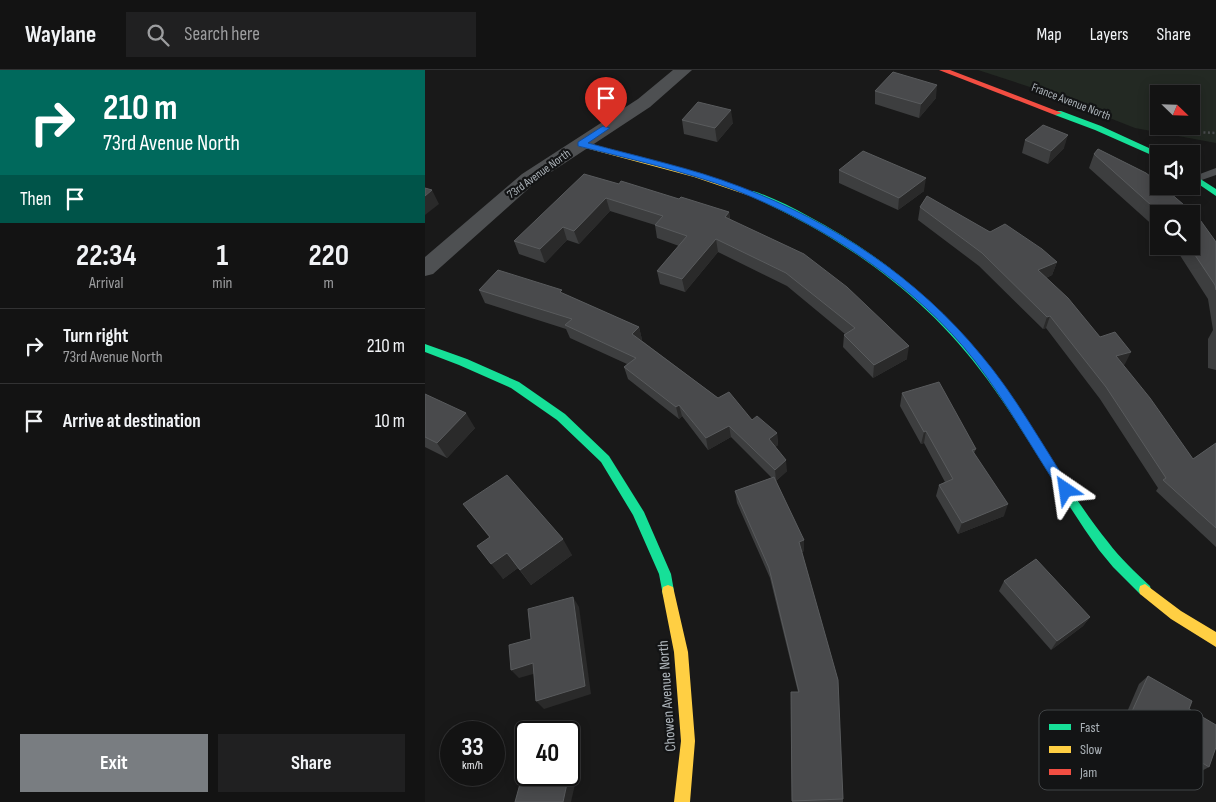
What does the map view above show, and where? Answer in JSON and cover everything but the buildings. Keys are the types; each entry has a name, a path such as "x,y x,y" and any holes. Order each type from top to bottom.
{"street":[{"name":"73rd Avenue North","path":"425,269 529,178 644,103 683,70"},
{"name":"France Avenue North","path":"943,70 992,86 1098,128 1150,152"},
{"path":"581,144 683,171 737,188 789,210 830,232 888,271 933,310 978,358 1017,413 1085,521 1117,563 1160,604 1216,640"},
{"path":"1200,181 1216,193"},
{"name":"Chowen Avenue North","path":"425,348 463,362 515,385 561,417 605,459 638,512 665,574 681,652 688,741 682,802"}],"lane":[{"path":"1200,175 1216,171"}],"path":[{"path":"1147,130 1216,133"}],"shaded area":[{"path":"978,70 1216,70 1216,143 1173,135 1200,135 1200,85 1150,85 1150,131 1135,128 1033,88"}],"traffic: fast":[{"path":"1058,113 1150,151"},
{"path":"1200,181 1216,193"},
{"path":"753,194 821,226 853,246 914,292 941,318 967,345 990,375 1103,546 1117,563 1145,590"},
{"path":"425,348 463,362 515,385 561,417 605,459 638,512 665,574 668,591"}],"traffic: slow":[{"path":"581,144 697,175 753,194"},
{"path":"1145,590 1176,615 1216,640"},
{"path":"668,591 681,652 688,741 682,802"}],"traffic: jam":[{"path":"943,70 1058,113"}],"route":[{"path":"606,128 581,144 683,171 737,188 789,210 839,237 888,271 933,310 978,358 1017,413 1066,490"}]}
